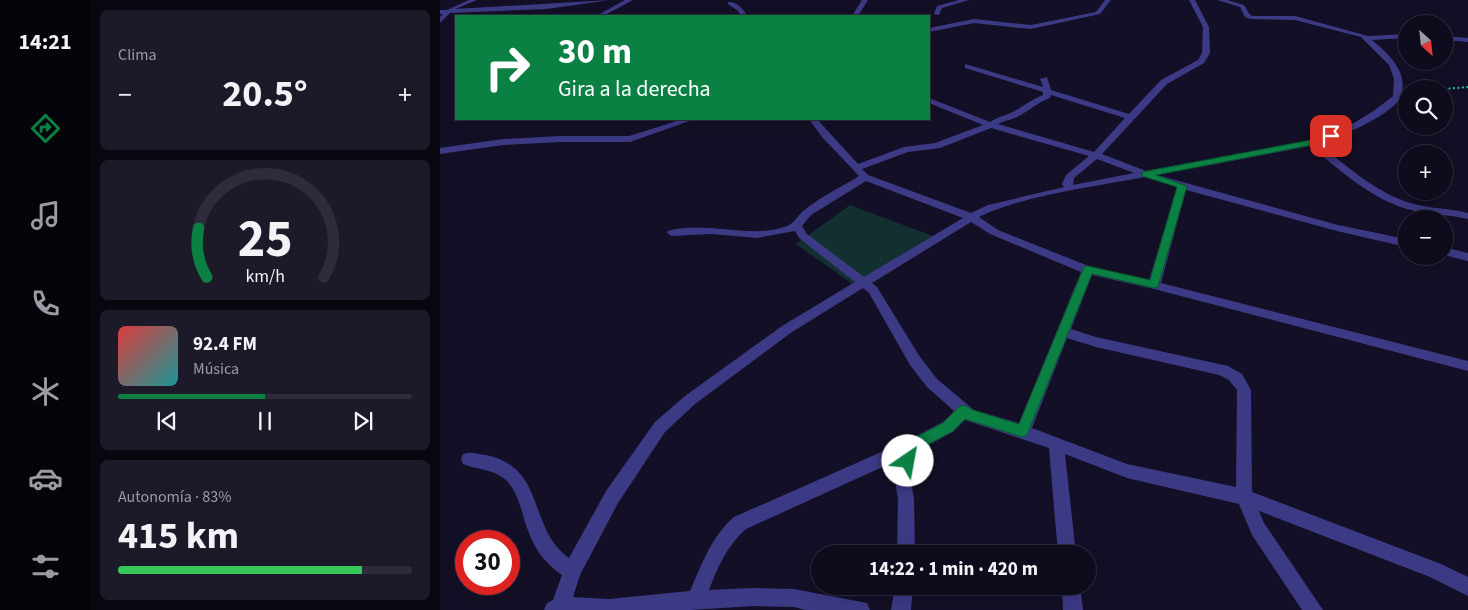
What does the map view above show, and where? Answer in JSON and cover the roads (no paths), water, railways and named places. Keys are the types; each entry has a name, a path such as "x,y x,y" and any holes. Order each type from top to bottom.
{"street":[{"path":"440,21 444,12 474,0"},
{"path":"444,12 547,7 607,0"},
{"path":"601,15 630,0"},
{"path":"856,15 865,0"},
{"path":"937,14 942,6 966,0"},
{"path":"930,30 974,21 1031,27 1095,14 1102,10 1108,0"},
{"path":"1070,188 1068,184 1069,177 1096,155 1164,82 1201,61 1206,53 1206,27 1192,0"},
{"path":"860,610 827,606 794,598 753,597 696,600 618,608 558,609 572,571 612,497 660,427 690,400 787,329 864,282 971,217 992,207 1070,188 1312,142 1350,129 1397,97 1400,82 1397,71 1368,39 1295,18 1252,18 1247,16 1244,3 1220,0"},
{"path":"508,1 513,8 531,15"},
{"path":"730,3 741,10 744,15"},
{"path":"1368,39 1373,37 1398,36"},
{"path":"1453,39 1468,40"},
{"path":"968,66 1130,117"},
{"path":"855,168 907,149 936,146 991,125 1006,116 1021,111 1034,101 1047,96 1048,91 1044,79"},
{"path":"930,100 991,125 1096,155 1182,186 1337,228 1398,241"},
{"path":"440,151 503,142 562,139 630,139 688,120"},
{"path":"815,120 825,135 865,177 971,217 994,232 1088,270 1154,284 1468,366"},
{"path":"1312,142 1371,189 1388,198 1414,208 1468,216"},
{"path":"672,233 712,231 762,234 778,232 797,226 807,213 865,177"},
{"path":"1154,284 1182,186"},
{"path":"797,226 803,236 864,282 878,296 915,362 932,383 969,415 1022,431 1128,470 1244,497 1435,570 1468,587"},
{"path":"1453,253 1468,257"},
{"path":"1022,431 1088,270"},
{"path":"1064,332 1104,344 1219,369 1236,376 1244,390 1244,497 1258,529 1313,610"},
{"path":"696,600 716,550 728,533 740,523 910,447 948,427 964,411"},
{"path":"1056,443 1067,545"},
{"path":"906,545 906,499 904,487 910,447"},
{"path":"469,459 496,464 507,469 515,477 521,486 539,539 545,550 553,559 572,571"},
{"path":"901,610 903,595"},
{"path":"1072,595 1074,610"}]}
